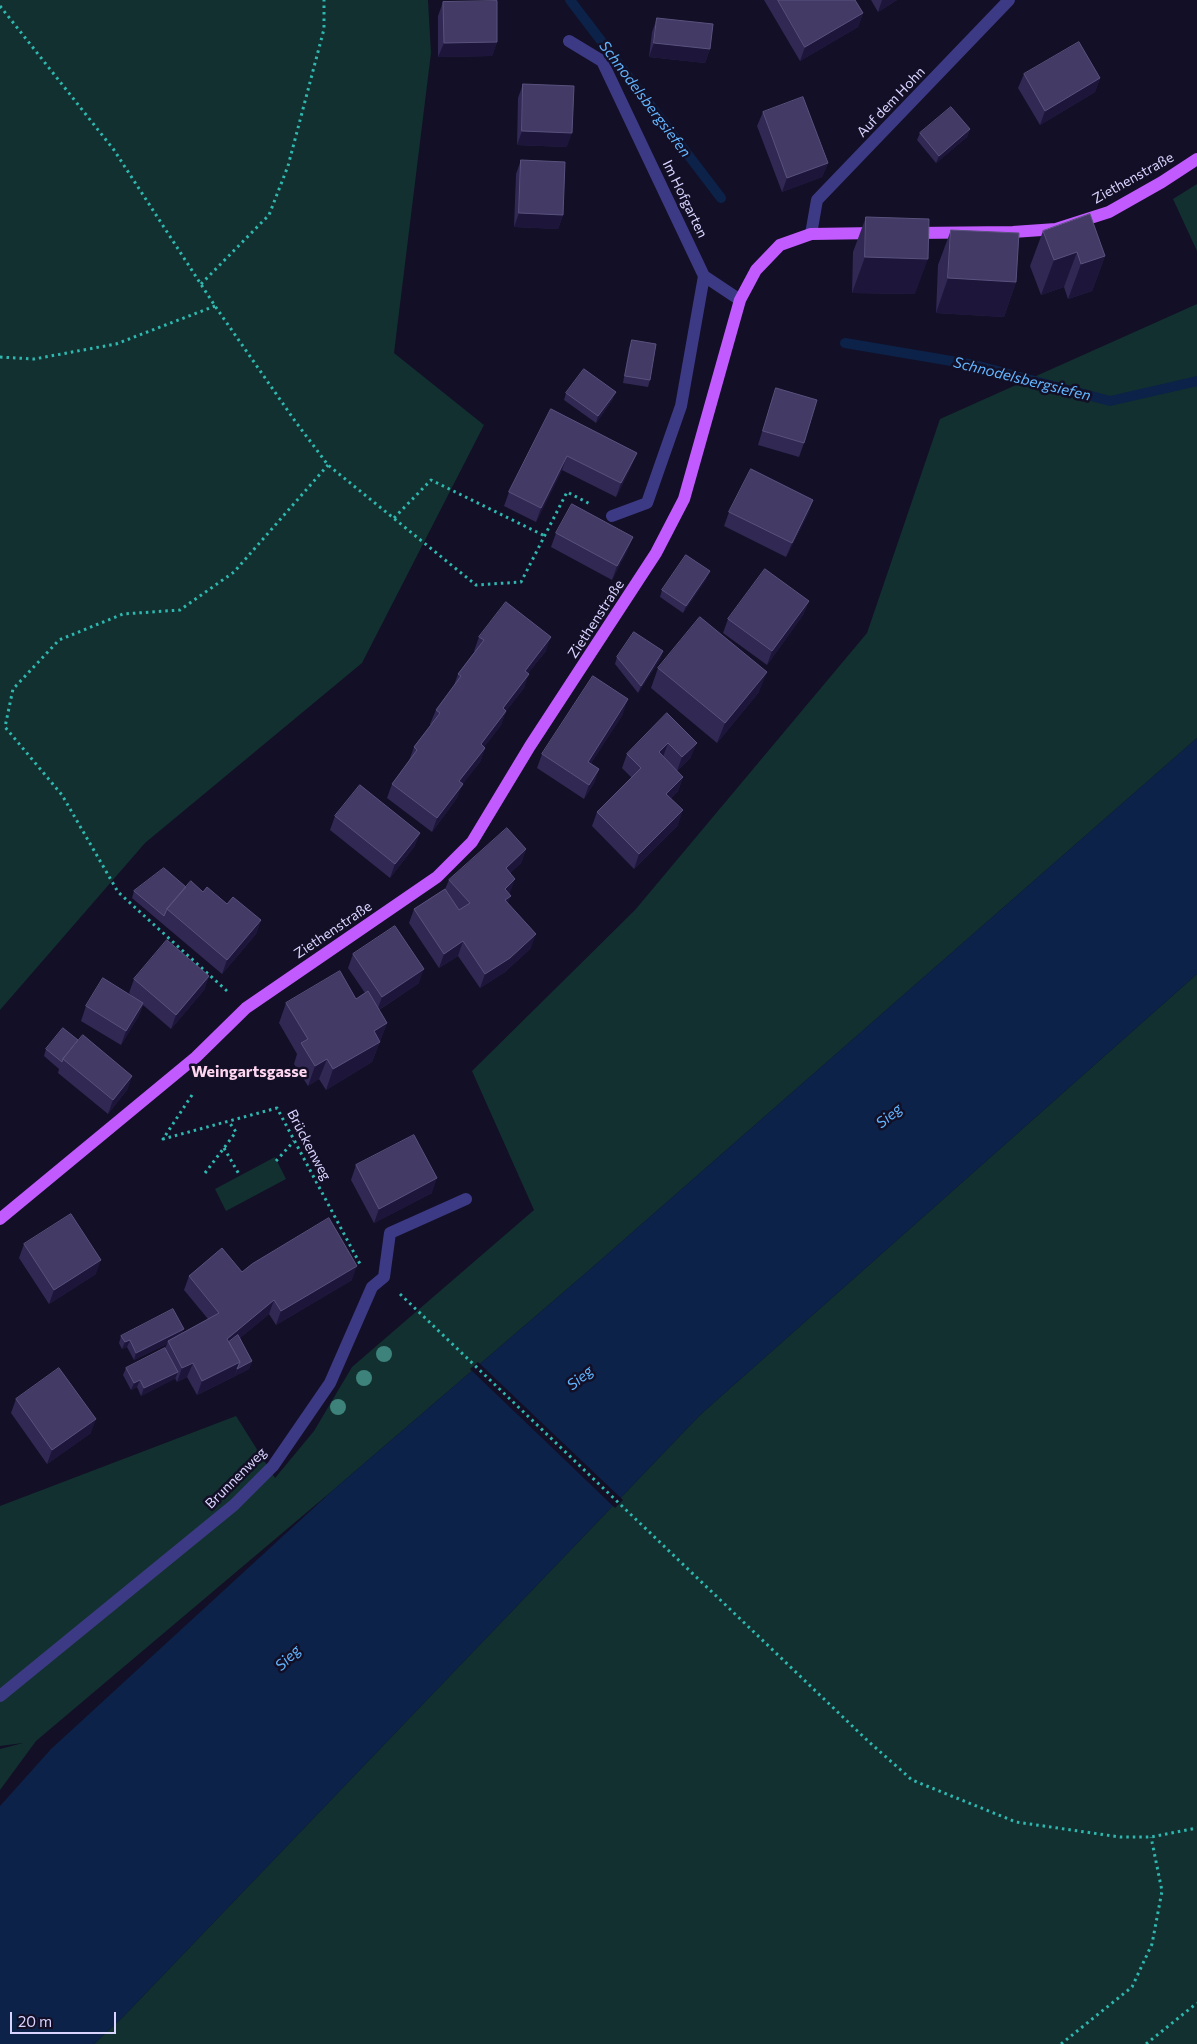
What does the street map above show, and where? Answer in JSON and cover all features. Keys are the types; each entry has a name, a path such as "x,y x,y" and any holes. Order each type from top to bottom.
{"main road":[{"name":"Ziethenstraße","path":"0,1219 196,1057 246,1008 437,878 472,842 530,746 656,553 684,499 740,300 756,270 780,245 811,234 1013,232 1056,229 1109,212 1162,182 1197,159"}],"street":[{"name":"Auf dem Hohn","path":"811,234 817,200 1009,0"},
{"name":"Im Hofgarten","path":"569,41 602,61 704,276"},
{"path":"612,516 647,503 681,406 704,276 740,300"},
{"name":"Brunnenweg","path":"0,1696 234,1505 273,1466 330,1384 372,1287 384,1277 390,1233 466,1199"}],"path":[{"path":"200,284 269,214 288,166 324,29 324,0"},
{"path":"0,6 114,150 200,284 253,362 328,465 476,584 521,582 567,492 612,516"},
{"path":"0,357 34,359 116,344 215,306"},
{"path":"246,1008 118,892 62,795 5,727 13,689 59,640 123,614 180,610 234,572 328,465"},
{"path":"394,518 431,480 545,536"},
{"name":"Brückenweg","path":"195,1090 163,1140 277,1108 372,1287"},
{"path":"205,1173 236,1132 229,1122"},
{"path":"276,1160 294,1141"},
{"path":"224,1148 240,1176"},
{"path":"396,1291 868,1741 912,1780 1016,1822 1120,1836 1151,1837 1197,1828"},
{"path":"1061,2044 1132,1987 1152,1944 1162,1891 1151,1837"},
{"path":"1146,2044 1197,2003"}],"green space":[{"path":"0,0 428,0 431,53 394,353 484,425 362,663 145,843 0,1010"},
{"path":"1197,184 1197,251 1173,199"},
{"path":"1197,304 1197,738 587,1272 36,1741 0,1790 0,1749 23,1743 0,1746 0,1506 236,1416 275,1478 314,1431 352,1367 534,1210 472,1071 635,910 867,633 940,419"},
{"path":"1197,974 1197,2044 94,2044 123,2017 700,1415"},
{"path":"275,1157 286,1179 226,1211 215,1189"}],"water":[{"name":"Sieg","path":"1197,738 1197,974 700,1415 123,2017 94,2044 0,2044 0,1806 51,1749 332,1491 587,1272"}],"pier":[{"path":"478,1362 623,1500 615,1508 470,1369"}],"building":[{"path":"778,0 855,0 863,13 805,47"},
{"path":"497,1 497,42 444,43 443,2"},
{"path":"657,18 713,24 710,49 654,43"},
{"path":"1079,42 1100,78 1045,111 1024,74"},
{"path":"523,84 574,86 572,133 522,131"},
{"path":"803,97 828,163 787,178 763,112"},
{"path":"951,107 970,129 939,156 920,133"},
{"path":"521,160 565,162 563,215 519,213"},
{"path":"1090,214 1105,256 1081,264 1077,252 1054,260 1043,231"},
{"path":"866,217 929,219 928,259 865,257"},
{"path":"951,230 1019,233 1016,282 948,278"},
{"path":"632,340 656,344 650,380 625,376"},
{"path":"584,369 616,392 598,416 566,393"},
{"path":"776,388 817,400 804,443 763,431"},
{"path":"551,409 637,453 621,483 567,456 541,508 509,492"},
{"path":"751,469 813,500 792,543 729,512"},
{"path":"572,504 633,537 617,566 556,533"},
{"path":"686,555 710,571 686,606 662,590"},
{"path":"765,569 809,601 772,651 728,619"},
{"path":"506,602 551,637 525,671 529,674 503,708 506,711 481,744 485,748 459,781 463,784 437,818 392,784 417,750 414,747 440,713 436,710 461,676 458,674 484,640 479,637"},
{"path":"700,617 767,672 725,723 658,668"},
{"path":"634,632 663,651 641,686 617,657"},
{"path":"593,676 628,699 588,762 599,769 589,785 542,754"},
{"path":"667,713 697,743 682,757 668,743 659,752 683,777 666,794 683,810 639,854 597,812 641,768 627,754"},
{"path":"360,785 420,833 395,864 335,816"},
{"path":"507,828 526,849 506,868 515,879 505,889 511,896 505,900 536,934 510,958 485,974 463,941 444,954 414,909 445,889 459,910 470,903 449,880"},
{"path":"164,868 186,887 167,909 164,916 134,891"},
{"path":"191,881 203,892 207,887 227,904 233,897 261,920 227,960 167,909"},
{"path":"395,926 424,969 382,997 353,954"},
{"path":"167,940 209,976 176,1015 134,979"},
{"path":"340,971 356,999 368,991 387,1023 374,1031 380,1042 333,1069 327,1059 315,1066 301,1043 308,1039 286,1003"},
{"path":"103,978 143,1003 126,1031 86,1006"},
{"path":"63,1028 78,1040 62,1062 46,1049"},
{"path":"83,1035 132,1076 113,1100 63,1059"},
{"path":"414,1135 437,1178 379,1209 356,1165"},
{"path":"71,1214 101,1260 54,1290 24,1244"},
{"path":"329,1218 357,1266 281,1311 274,1300 227,1339 240,1362 202,1381 193,1363 182,1368 168,1341 219,1313 189,1276 222,1248 242,1272 252,1264"},
{"path":"173,1309 184,1329 136,1353 130,1340 125,1342 121,1336"},
{"path":"238,1335 252,1361 237,1369 240,1362 229,1342"},
{"path":"165,1348 178,1372 144,1388 140,1380 134,1383 126,1368"},
{"path":"59,1368 96,1419 52,1450 16,1399"}],"waterway":[{"name":"Schnodelsbergsiefen","path":"570,0 721,198"},
{"name":"Schnodelsbergsiefen","path":"845,343 975,365 1110,401 1197,381"}],"district":[{"name":"Weingartsgasse","path":"249,1072"}]}
